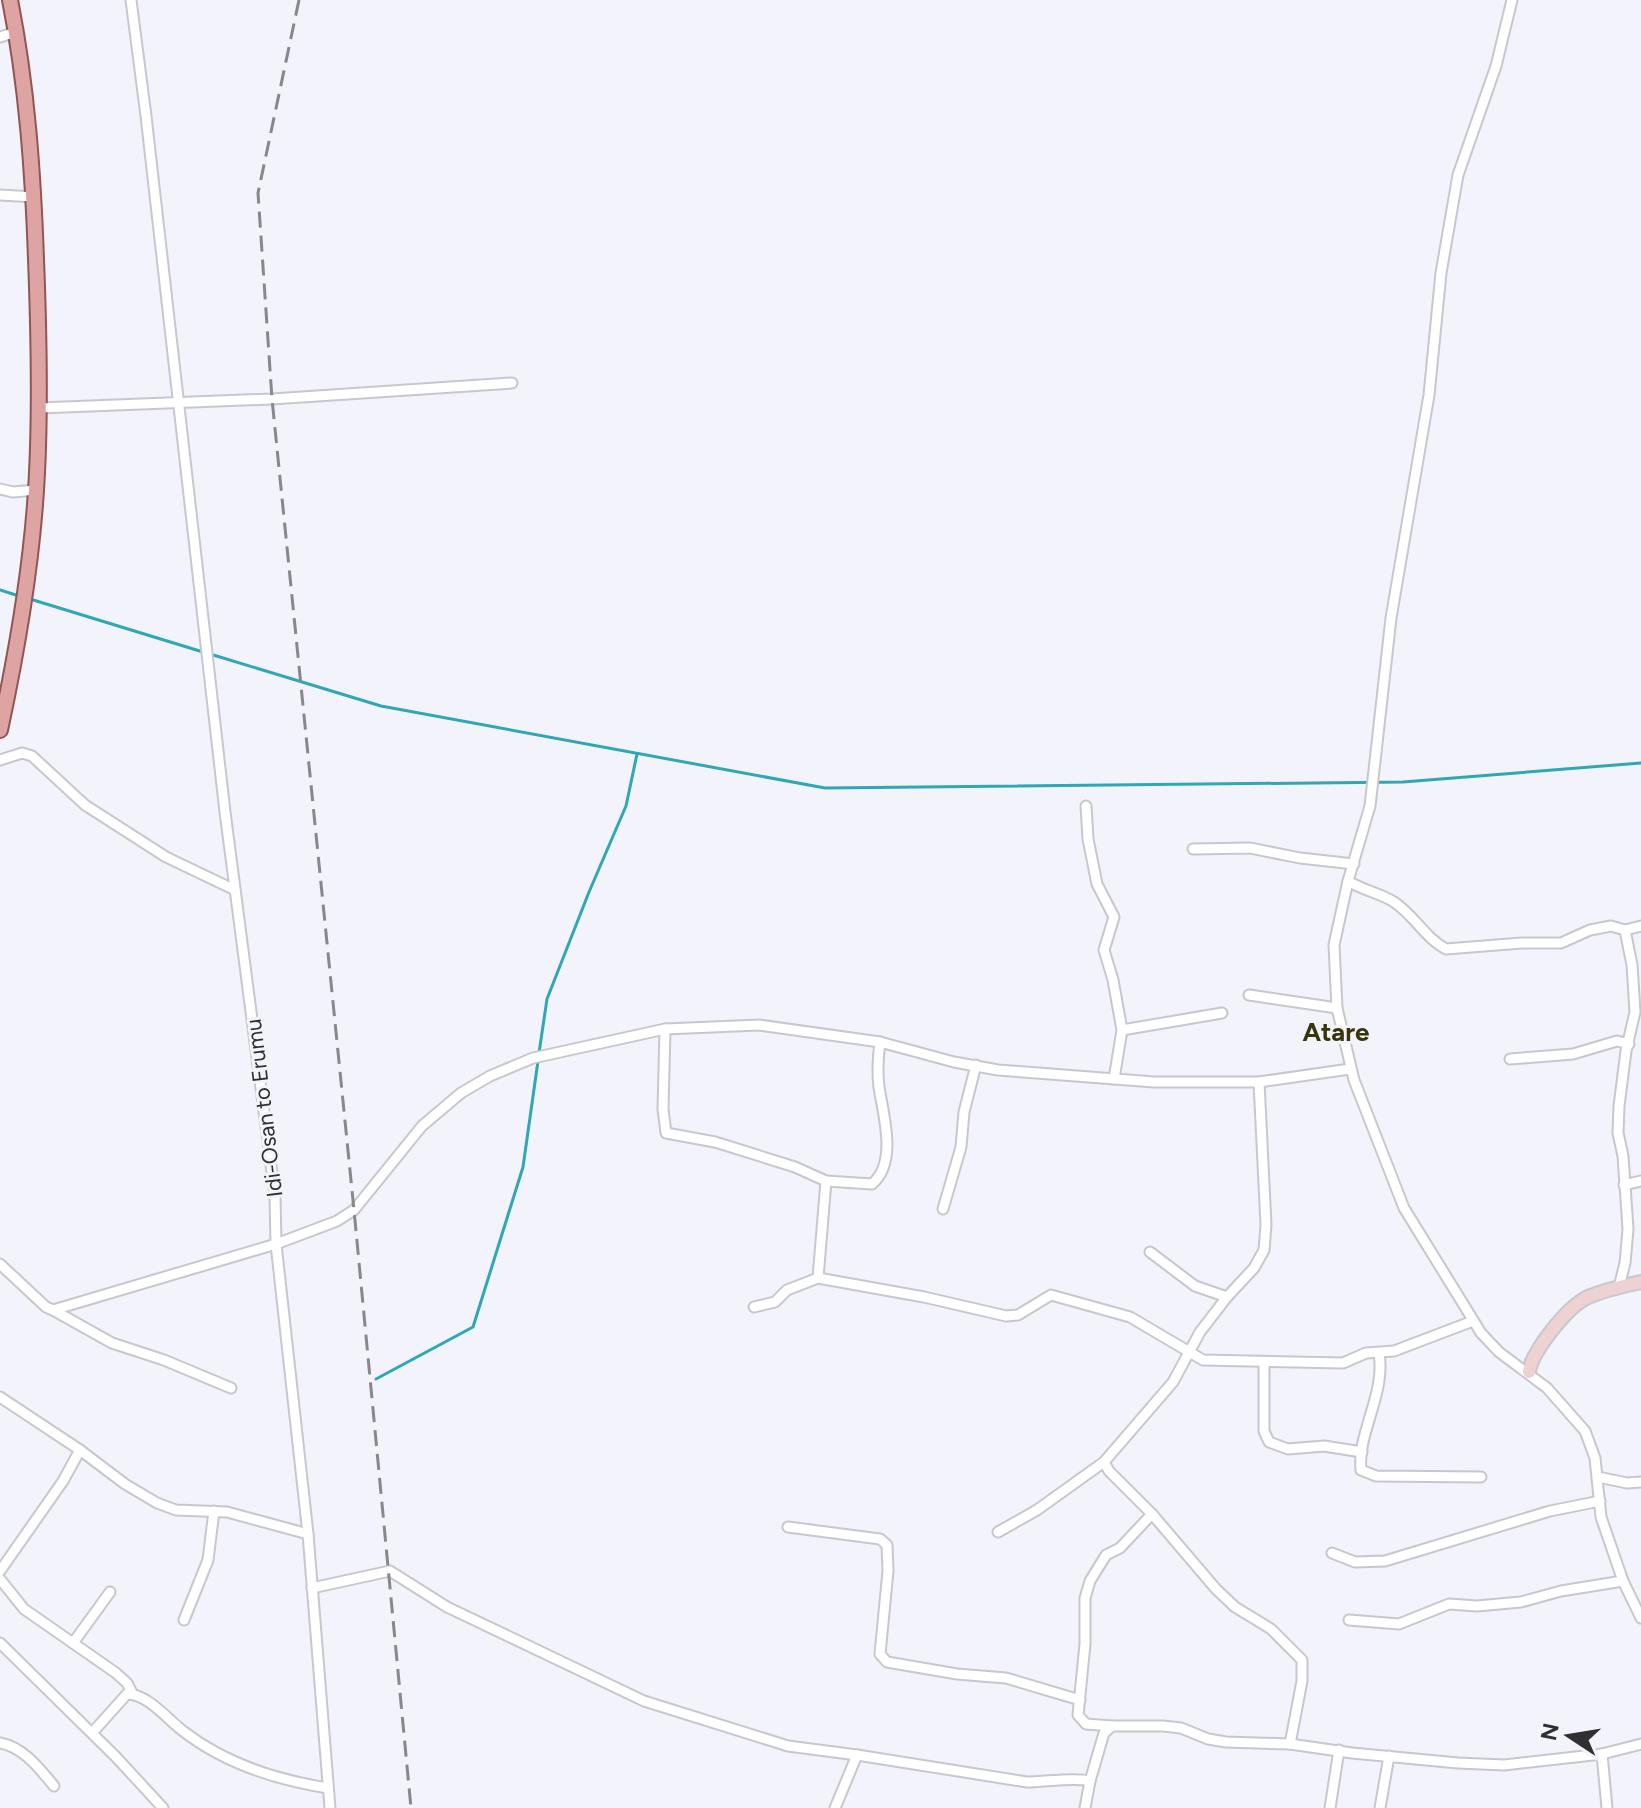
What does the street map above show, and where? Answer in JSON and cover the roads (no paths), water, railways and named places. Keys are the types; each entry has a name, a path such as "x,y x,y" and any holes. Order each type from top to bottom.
{"main road":[{"path":"0,730 21,621 36,490 39,408 35,197 10,0"}],"street":[{"name":"Idi-Osan to Erumu","path":"131,0 235,890 275,1196 276,1244 308,1534 330,1808"},
{"path":"1512,0 1496,66 1456,189 1441,273 1429,395 1391,618 1369,810 1348,881 1334,945 1337,1008 1350,1069 1404,1208 1473,1321 1499,1352 1529,1372 1571,1412 1585,1431 1595,1458 1601,1517 1623,1581 1641,1618"},
{"path":"0,37 16,32"},
{"path":"0,195 35,197"},
{"path":"39,408 179,406 512,383"},
{"path":"0,489 13,492 36,490"},
{"path":"0,760 22,753 32,756 85,805 166,857 235,890"},
{"path":"1086,806 1088,839 1097,884 1114,917 1104,950 1122,1030 1114,1079"},
{"path":"1193,849 1250,848 1354,864"},
{"path":"1348,881 1395,903 1435,943 1446,949 1505,943 1561,943 1590,930 1611,926 1625,930 1641,926"},
{"path":"1619,1287 1628,1229 1618,1133 1619,1106 1635,1012 1635,988 1625,930"},
{"path":"1249,995 1337,1008"},
{"path":"1122,1030 1222,1013"},
{"path":"53,1310 276,1244 337,1221 354,1210 422,1126 461,1093 490,1076 533,1058 665,1029 759,1025 880,1042 998,1070 1154,1082 1259,1082 1350,1069"},
{"path":"665,1029 663,1109 666,1133 715,1142 795,1167 826,1181 872,1184 879,1178 885,1151 886,1118 879,1086 880,1042"},
{"path":"1510,1059 1573,1054 1617,1041 1641,1041"},
{"path":"943,1209 961,1147 964,1112 976,1065"},
{"path":"998,1532 1037,1510 1104,1462 1173,1382 1189,1352 1227,1297 1254,1268 1264,1250 1266,1225 1259,1082"},
{"path":"818,1278 826,1181"},
{"path":"1624,1185 1641,1181"},
{"path":"1150,1252 1195,1286 1227,1297"},
{"path":"0,1264 53,1310 112,1343 164,1360 231,1388"},
{"path":"754,1307 775,1302 787,1290 818,1278 1006,1316 1018,1315 1051,1295 1130,1317 1203,1360 1264,1362 1343,1363 1366,1353 1394,1351 1473,1321"},
{"path":"1529,1372 1542,1345 1584,1299 1641,1282"},
{"path":"1379,1353 1381,1368 1362,1452 1361,1470 1366,1474 1481,1477"},
{"path":"1264,1362 1264,1431 1269,1442 1288,1449 1324,1446 1362,1452"},
{"path":"0,1397 157,1503 176,1510 244,1516 308,1534"},
{"path":"0,1571 63,1481 80,1450"},
{"path":"1104,1462 1191,1562 1235,1607 1271,1629 1302,1660 1302,1681 1290,1744"},
{"path":"1598,1477 1627,1483 1641,1482"},
{"path":"1332,1553 1355,1562 1385,1561 1550,1511 1600,1501"},
{"path":"184,1620 208,1560 214,1511"},
{"path":"1152,1514 1120,1548 1106,1555 1090,1581 1085,1598 1085,1644 1078,1715 1082,1722 1094,1726 1181,1728 1208,1739 1226,1742 1290,1744 1458,1763 1504,1765 1602,1754 1641,1744"},
{"path":"788,1527 880,1539 887,1545 888,1571 880,1654 887,1662 957,1674 1006,1678 1080,1700"},
{"path":"312,1588 390,1571 447,1607 644,1701 788,1746 1027,1782 1090,1781"},
{"path":"0,1579 24,1609 116,1673 132,1693"},
{"path":"1349,1620 1399,1624 1449,1604 1477,1606 1521,1602 1561,1591 1623,1581"},
{"path":"73,1643 110,1592"},
{"path":"0,1643 163,1808"},
{"path":"92,1733 120,1699 132,1693 214,1752 260,1771 328,1788"},
{"path":"1085,1808 1104,1733 1112,1726"},
{"path":"0,1743 11,1745 34,1763 54,1786"},
{"path":"1330,1808 1339,1750"},
{"path":"1602,1754 1607,1808"},
{"path":"835,1808 857,1755"},
{"path":"1380,1808 1389,1756"}],"waterway":[{"path":"0,590 19,596"},
{"path":"30,599 203,652"},
{"path":"210,654 381,706 825,788 1403,782 1641,763"},
{"path":"539,1053 547,999 626,806 637,754"},
{"path":"376,1379 473,1327 523,1167 538,1061"}],"railway":[{"path":"299,0 258,193 272,399 411,1808"}],"district":[{"name":"Atare","path":"1336,1032"}]}
